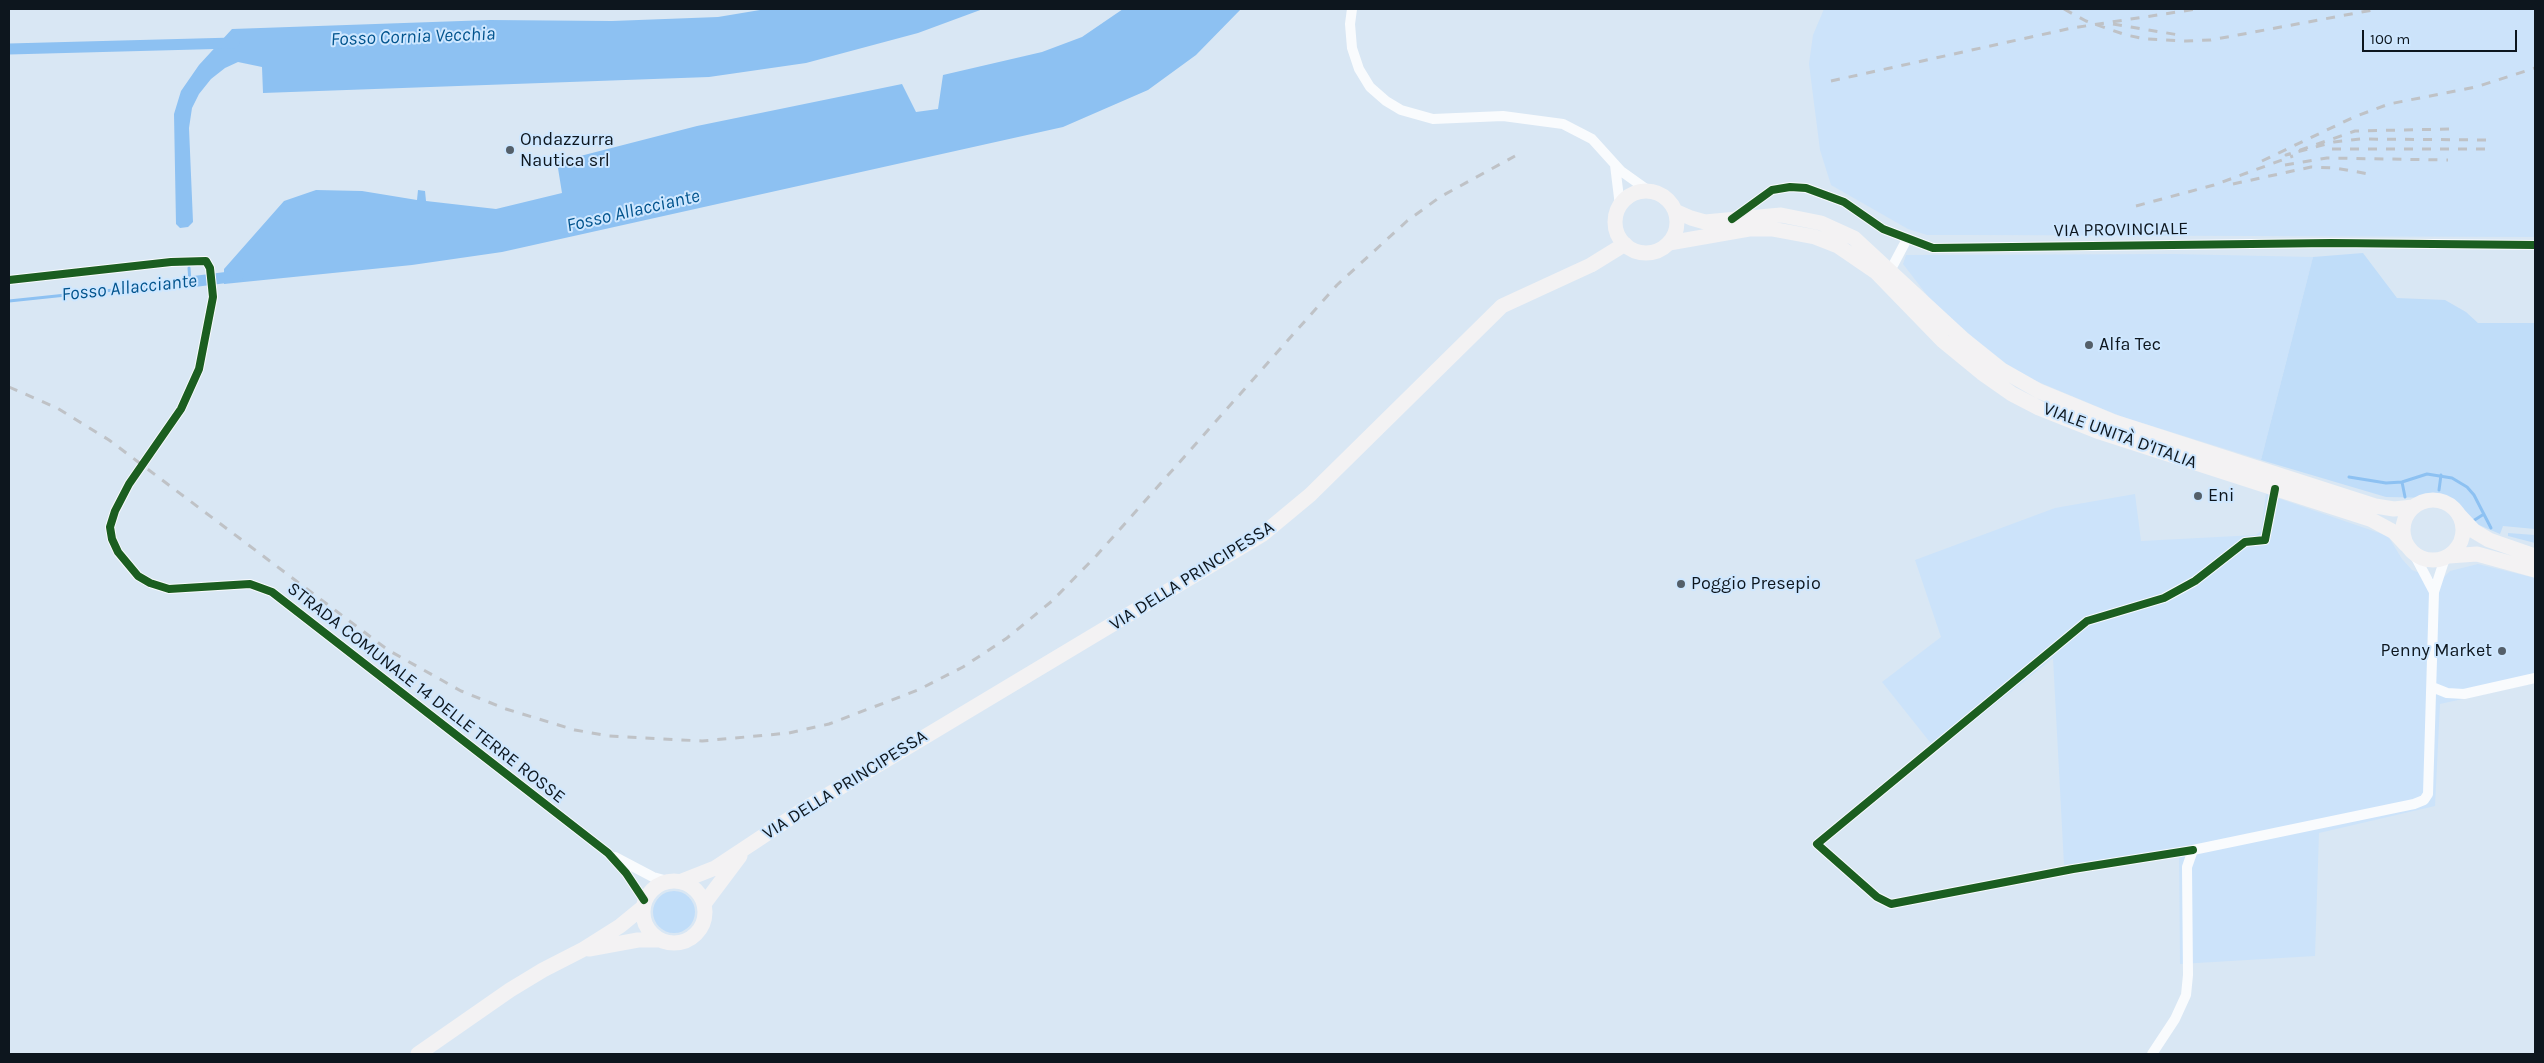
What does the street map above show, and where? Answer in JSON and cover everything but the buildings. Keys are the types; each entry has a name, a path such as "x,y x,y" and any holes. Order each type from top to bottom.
{"main road":[{"path":"1649,191 1662,195 1675,210 1676,231 1668,243 1657,250 1644,252 1625,244 1616,226 1620,206 1635,193 1649,191"},
{"name":"VIALE UNITÀ D'ITALIA","path":"1675,210 1705,222 1781,214 1820,223 1854,238 1985,357 2017,380 2059,401 2114,422 2375,506 2394,509 2413,507 2422,502 2432,500 2450,506 2474,531 2489,540 2535,556"},
{"name":"VIALE UNITÀ D'ITALIA","path":"1668,243 1756,229 1815,237 1838,246 1876,272 1943,341 1982,374 2012,394 2039,408 2097,431 2379,522 2394,532 2410,550"},
{"name":"VIA DELLA PRINCIPESSA","path":"418,1054 510,990 582,950 643,904 650,891 658,884 675,881 715,868 891,757 1263,534 1310,495 1502,306 1583,269 1625,244"},
{"path":"2413,507 2403,525 2403,535 2410,550 2429,560 2477,554 2535,570"},
{"path":"2447,557 2461,540 2463,531 2457,513"},
{"name":"VIA DELLA PRINCIPESSA","path":"582,950 638,940 660,940 678,943 694,936 704,921 704,904 747,847"},
{"path":"675,881 696,890 704,904"},
{"path":"643,904 646,927 660,940"}],"street":[{"path":"1352,9 1350,24 1359,69 1370,86 1386,102 1408,113 1433,119 1504,116 1563,124 1592,139 1628,177 1649,191"},
{"path":"1615,165 1620,206"},
{"name":"VIA PROVINCIALE","path":"1732,219 1772,190 1790,187 1806,188 1844,202 1882,229 1933,248 2331,243 2535,245"},
{"path":"1890,271 1907,239"},
{"name":"STRADA COMUNALE 14 DELLE TERRE ROSSE","path":"9,280 171,262 206,261 210,268 212,297 199,369 181,409 129,484 115,511 110,527 112,539 118,552 138,576 150,583 169,589 250,584 272,592 608,853 653,877 675,881"},
{"path":"2275,489 2265,540 2245,542 2195,581 2164,598 2086,621 1817,844 1877,897 1892,904 2072,869 2193,850 2414,804 2424,800 2429,790 2434,592 2447,557"},
{"path":"2410,550 2434,592"},
{"path":"2432,688 2447,693 2464,694 2535,678"},
{"path":"2152,1054 2175,1019 2186,995 2188,975 2187,867 2193,850"},
{"name":"STRADA COMUNALE 14 DELLE TERRE ROSSE","path":"608,853 626,873 643,904"}],"shaded area":[{"path":"1824,9 2535,9 2535,237 1927,235 1908,229 1831,185 1820,150 1809,64 1813,35"},
{"path":"2363,253 2397,298 2445,300 2466,312 2478,323 2535,323 2535,529 2503,526 2500,534 2472,522 2452,502 2439,498 2386,497 2261,460 2313,257"},
{"path":"2173,254 2313,257 2261,460 2120,416 2017,373 1986,349 1930,299 1903,264 1906,255"},
{"path":"2135,494 2141,541 2256,535 2261,531 2266,494 2388,536 2402,559 2412,570 2436,579 2441,580 2450,571 2478,564 2535,578 2535,683 2440,704 2435,806 2319,833 2315,956 2180,964 2179,852 2064,865 2053,658 1937,751 1882,682 1941,637 1915,560 2055,508"},
{"path":"2508,533 2535,535 2535,543 2508,536"},
{"path":"678,891 686,894 692,900 695,912 692,924 686,930 670,933 662,930 656,924 653,908 656,900 662,894"}],"water":[{"path":"766,9 983,9 918,33 806,63 709,77 263,93 262,67 238,62 225,68 211,79 199,94 192,108 189,128 193,222 188,227 180,228 176,224 174,114 181,91 199,65 232,29 490,20 612,21 718,17"},
{"path":"1123,9 1241,9 1196,55 1148,90 1063,127 502,252 412,265 224,284 224,269 284,201 316,190 362,191 417,200 418,190 425,191 426,201 496,209 562,193 557,162 697,126 902,84 916,112 938,109 943,75 1042,52 1082,37"}],"waterway":[{"name":"Fosso Cornia Vecchia","path":"9,49 234,43"},
{"name":"Fosso Allacciante","path":"9,301 190,282 189,268"},
{"name":"Fosso Allacciante","path":"190,282 238,276"},
{"path":"2349,477 2386,483 2402,482 2427,474 2452,478 2467,487 2474,495 2491,528"},
{"path":"2439,490 2441,475"},
{"path":"2402,482 2405,497"},
{"path":"2473,521 2484,514"}],"railway":[{"path":"2064,9 2086,21 2126,35 2146,39 2186,41 2211,40 2378,9"},
{"path":"1831,81 2072,28 2197,9"},
{"path":"2113,24 2179,35"},
{"path":"2262,161 2354,117 2389,104 2476,87 2535,68"},
{"path":"2449,129 2355,131 2286,155 2334,142 2361,139 2490,140"},
{"path":"2332,149 2490,149"},
{"path":"9,387 57,408 109,440 388,650 461,691 506,709 575,730 609,736 702,741 789,733 829,724 918,690 963,667 1007,638 1052,601 1097,555 1337,285 1407,221 1440,197 1515,156"},
{"path":"2136,206 2214,185 2293,156"},
{"path":"2285,165 2327,158 2448,160"},
{"path":"2233,184 2311,167 2335,168 2369,174"}],"cycle path":[{"path":"1732,219 1772,190 1790,187 1806,188 1844,202 1883,229 1933,248 2331,243 2535,245"},
{"path":"9,280 171,262 206,261 210,268 213,297 199,369 181,409 129,484 115,511 110,527 112,539 118,552 138,576 150,583 169,589 250,584 272,592 608,853 626,873 644,900"},
{"path":"2193,850 2073,869 1891,904 1877,897 1817,844 2087,621 2164,598 2195,581 2245,542 2265,540 2275,489"}],"place":[{"name":"Ondazzurra Nautica srl","path":"510,150"},
{"name":"Alfa Tec","path":"2089,345"},
{"name":"Eni","path":"2198,496"},
{"name":"Poggio Presepio","path":"1681,584"},
{"name":"Penny Market","path":"2502,651"}]}
